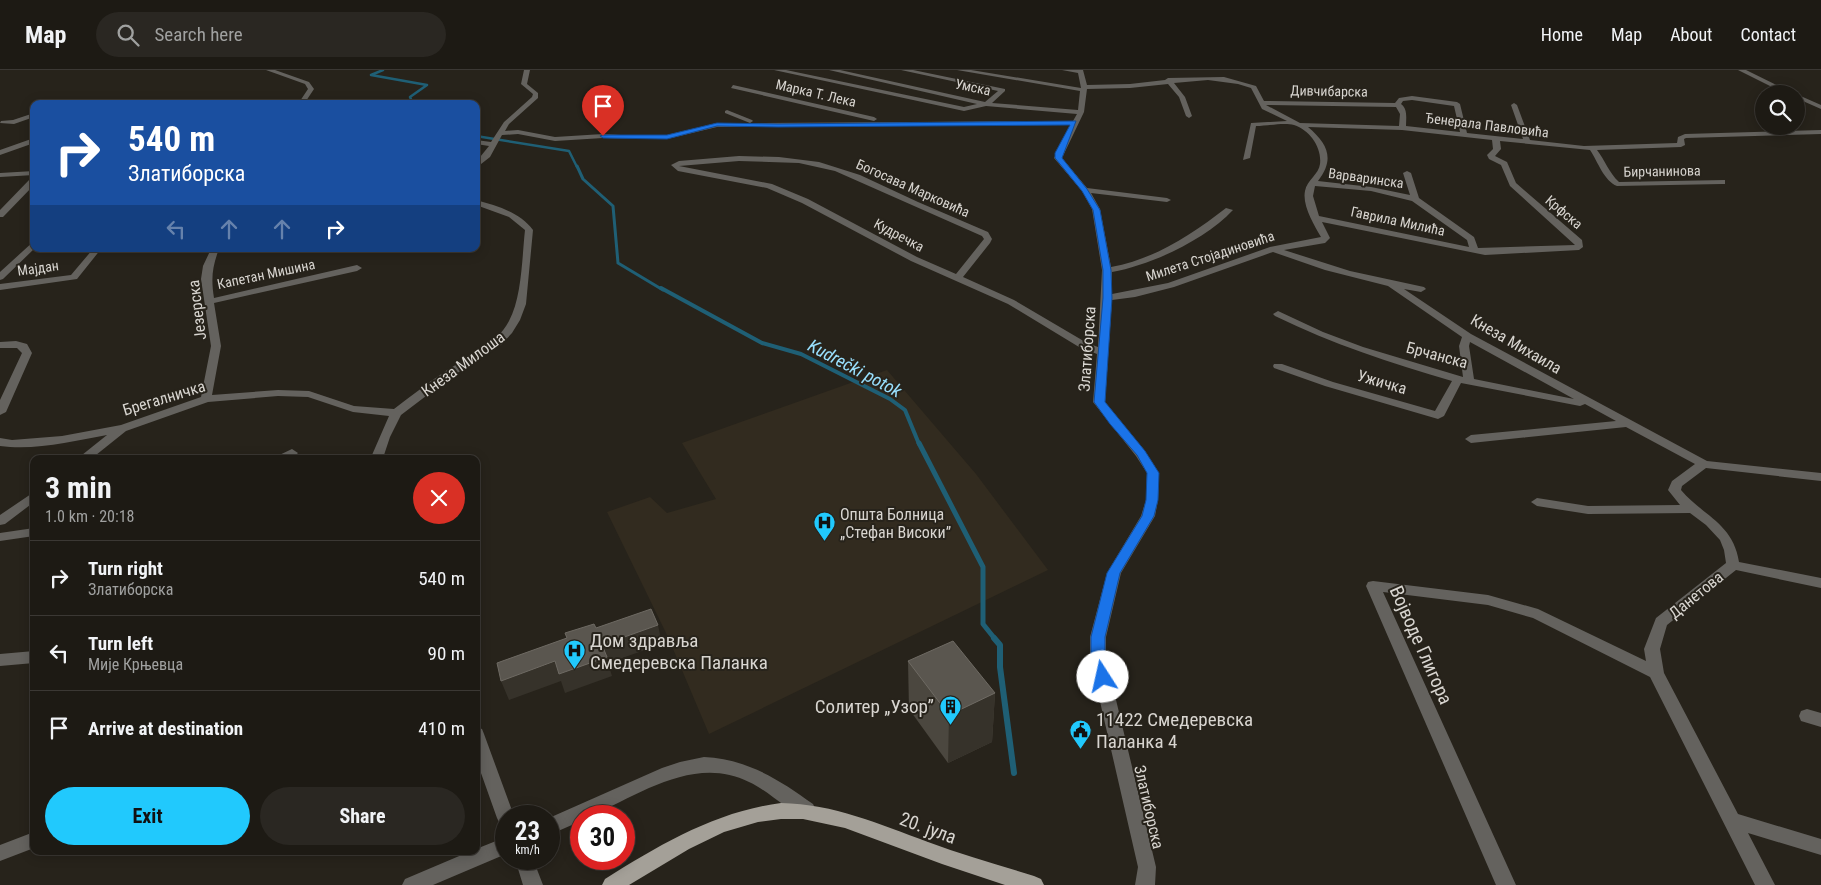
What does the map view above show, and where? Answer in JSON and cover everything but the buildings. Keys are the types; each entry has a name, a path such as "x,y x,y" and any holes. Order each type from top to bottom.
{"main road":[{"name":"20. јула","path":"612,885 683,844 724,824 759,813 778,810 823,812 961,862 1034,885"}],"street":[{"path":"269,70 307,83 311,89 304,100"},
{"path":"480,161 497,139 506,122 535,98 536,94 524,84 527,70"},
{"path":"777,70 964,109 986,104 1003,90 904,70"},
{"name":"Умска","path":"832,70 986,104 1082,112"},
{"path":"960,70 1131,86 1181,77 1240,80 1254,87 1264,108 1297,124 1315,136 1320,144 1324,158 1324,167 1309,189 1308,197 1316,218"},
{"path":"989,70 1082,81"},
{"path":"1064,70 1082,81"},
{"path":"1741,70 1773,85"},
{"path":"1168,80 1182,97 1189,116"},
{"path":"1082,81 1082,112"},
{"name":"Марка Т. Лека","path":"733,87 893,123"},
{"name":"Дивчибарска","path":"1261,103 1397,106 1401,99 1410,98 1457,104 1464,135"},
{"path":"1805,100 1821,106"},
{"path":"1514,104 1528,143"},
{"path":"1397,106 1401,107 1403,114 1402,128"},
{"path":"727,112 758,124"},
{"name":"Златиборска","path":"1082,112 1074,123 1058,158 1085,190 1096,210 1107,270 1100,402 1141,454 1153,473 1152,500 1148,516 1114,573 1098,637 1098,658 1147,867 1145,885"},
{"path":"1,123 14,122 30,116"},
{"path":"480,141 497,139 518,132 555,139 603,136 667,137 717,124 778,126 893,123 1074,123"},
{"name":"Ђенерала Павловића","path":"1246,158 1252,125 1297,124 1402,128 1496,140 1592,148 1680,145 1680,138 1685,136 1821,132"},
{"name":"Крфска","path":"1474,249 1485,252 1577,248 1580,245 1513,184 1504,164 1491,156 1496,151 1496,140"},
{"path":"0,153 30,142"},
{"name":"Бирчанинова","path":"1592,148 1605,166 1608,176 1617,184 1722,182"},
{"name":"Богосава Марковића","path":"676,165 679,163 720,158 753,158 812,164 838,169 868,180 914,203 985,234 988,239 958,278"},
{"name":"Кудречка","path":"676,165 678,169 769,186 804,200 914,259 1011,302 1083,345 1104,352"},
{"path":"0,175 30,173"},
{"path":"1407,173 1415,198 1471,239 1474,249"},
{"name":"Варваринска","path":"1313,183 1371,189 1415,198"},
{"path":"0,215 30,184"},
{"path":"1085,190 1167,200"},
{"name":"Кнеза Милоша","path":"378,455 384,437 396,413 447,375 497,343 516,320 521,304 529,230 524,222 514,216 480,203"},
{"path":"1107,270 1129,268 1189,240 1230,210"},
{"name":"Гаврила Милића","path":"1316,218 1433,243 1474,249"},
{"name":"Милета Стојадиновића","path":"1107,298 1135,294 1171,285 1273,249 1322,241 1326,238 1316,218"},
{"path":"0,277 30,248"},
{"name":"Кнеза Михаила","path":"1273,249 1321,267 1392,285 1421,290"},
{"name":"Мајдан","path":"0,288 74,276 94,252"},
{"name":"Језерска","path":"206,399 216,346 206,279 208,266 214,252"},
{"name":"Капетан Мишина","path":"210,301 357,268"},
{"name":"Кнеза Михаила","path":"1392,285 1468,336 1629,423"},
{"name":"Брчанска","path":"1278,314 1319,334 1359,349 1463,380 1595,406"},
{"path":"1463,380 1464,346 1468,336"},
{"path":"0,345 22,345 26,348 27,353 0,412"},
{"name":"Ужичка","path":"1278,366 1329,384 1438,416 1463,380"},
{"name":"Брегалничка","path":"0,442 12,444 62,440 124,428 206,399 278,393 309,394 353,409 396,413"},
{"path":"1471,439 1629,423 1704,464 1821,477"},
{"path":"88,455 124,428"},
{"path":"287,455 292,453"},
{"name":"Данетова","path":"1704,464 1676,484 1674,490 1680,498 1724,532 1732,553 1733,565 1661,622 1652,649 1656,673 1764,885"},
{"path":"0,521 30,499"},
{"path":"1537,502 1588,510 1694,509"},
{"path":"0,537 30,533"},
{"path":"1733,565 1821,583"},
{"name":"Војводе Глигора","path":"1506,885 1373,586 1488,600 1538,614 1656,673"},
{"path":"0,660 30,657"},
{"path":"480,745 501,805"},
{"path":"560,822 668,774 702,764 727,767 762,779 807,810"},
{"path":"1730,820 1821,847"},
{"path":"0,853 30,842"},
{"path":"412,885 495,850"},
{"path":"528,870 533,885"}],"shaded area":[{"name":"Општа Болница „Стефан Високи”","path":"887,370 976,474 1048,570 709,734 668,637 607,512 650,497 667,513 716,499 682,443"}],"waterway":[{"name":"Kudrečki potok","path":"383,70 371,75 427,85 410,97 411,100"},
{"name":"Kudrečki potok","path":"480,137 569,151 577,167"},
{"name":"Kudrečki potok","path":"577,166 583,179 613,206 618,263 663,290"},
{"name":"Kudrečki potok","path":"661,288 762,343 801,354 890,399 905,410 919,444"},
{"name":"Kudrečki potok","path":"919,443 983,567 983,624 995,639"},
{"name":"Kudrečki potok","path":"994,638 1000,645 1000,667 1014,773"}],"place":[{"name":"Општа Болница „Стефан Високи”","path":"824,542"},
{"name":"Дом здравља Смедеревска Паланка","path":"574,670"},
{"name":"Солитер „Узор”","path":"950,725"},
{"name":"11422 Смедеревска Паланка 4","path":"1080,749"}],"route":[{"path":"603,136 667,137 717,124 778,126 893,123 1074,123 1058,158 1085,190 1096,210 1107,270 1100,402 1141,454 1153,473 1152,500 1148,516 1114,573 1098,637 1098,658 1103,677"}]}
